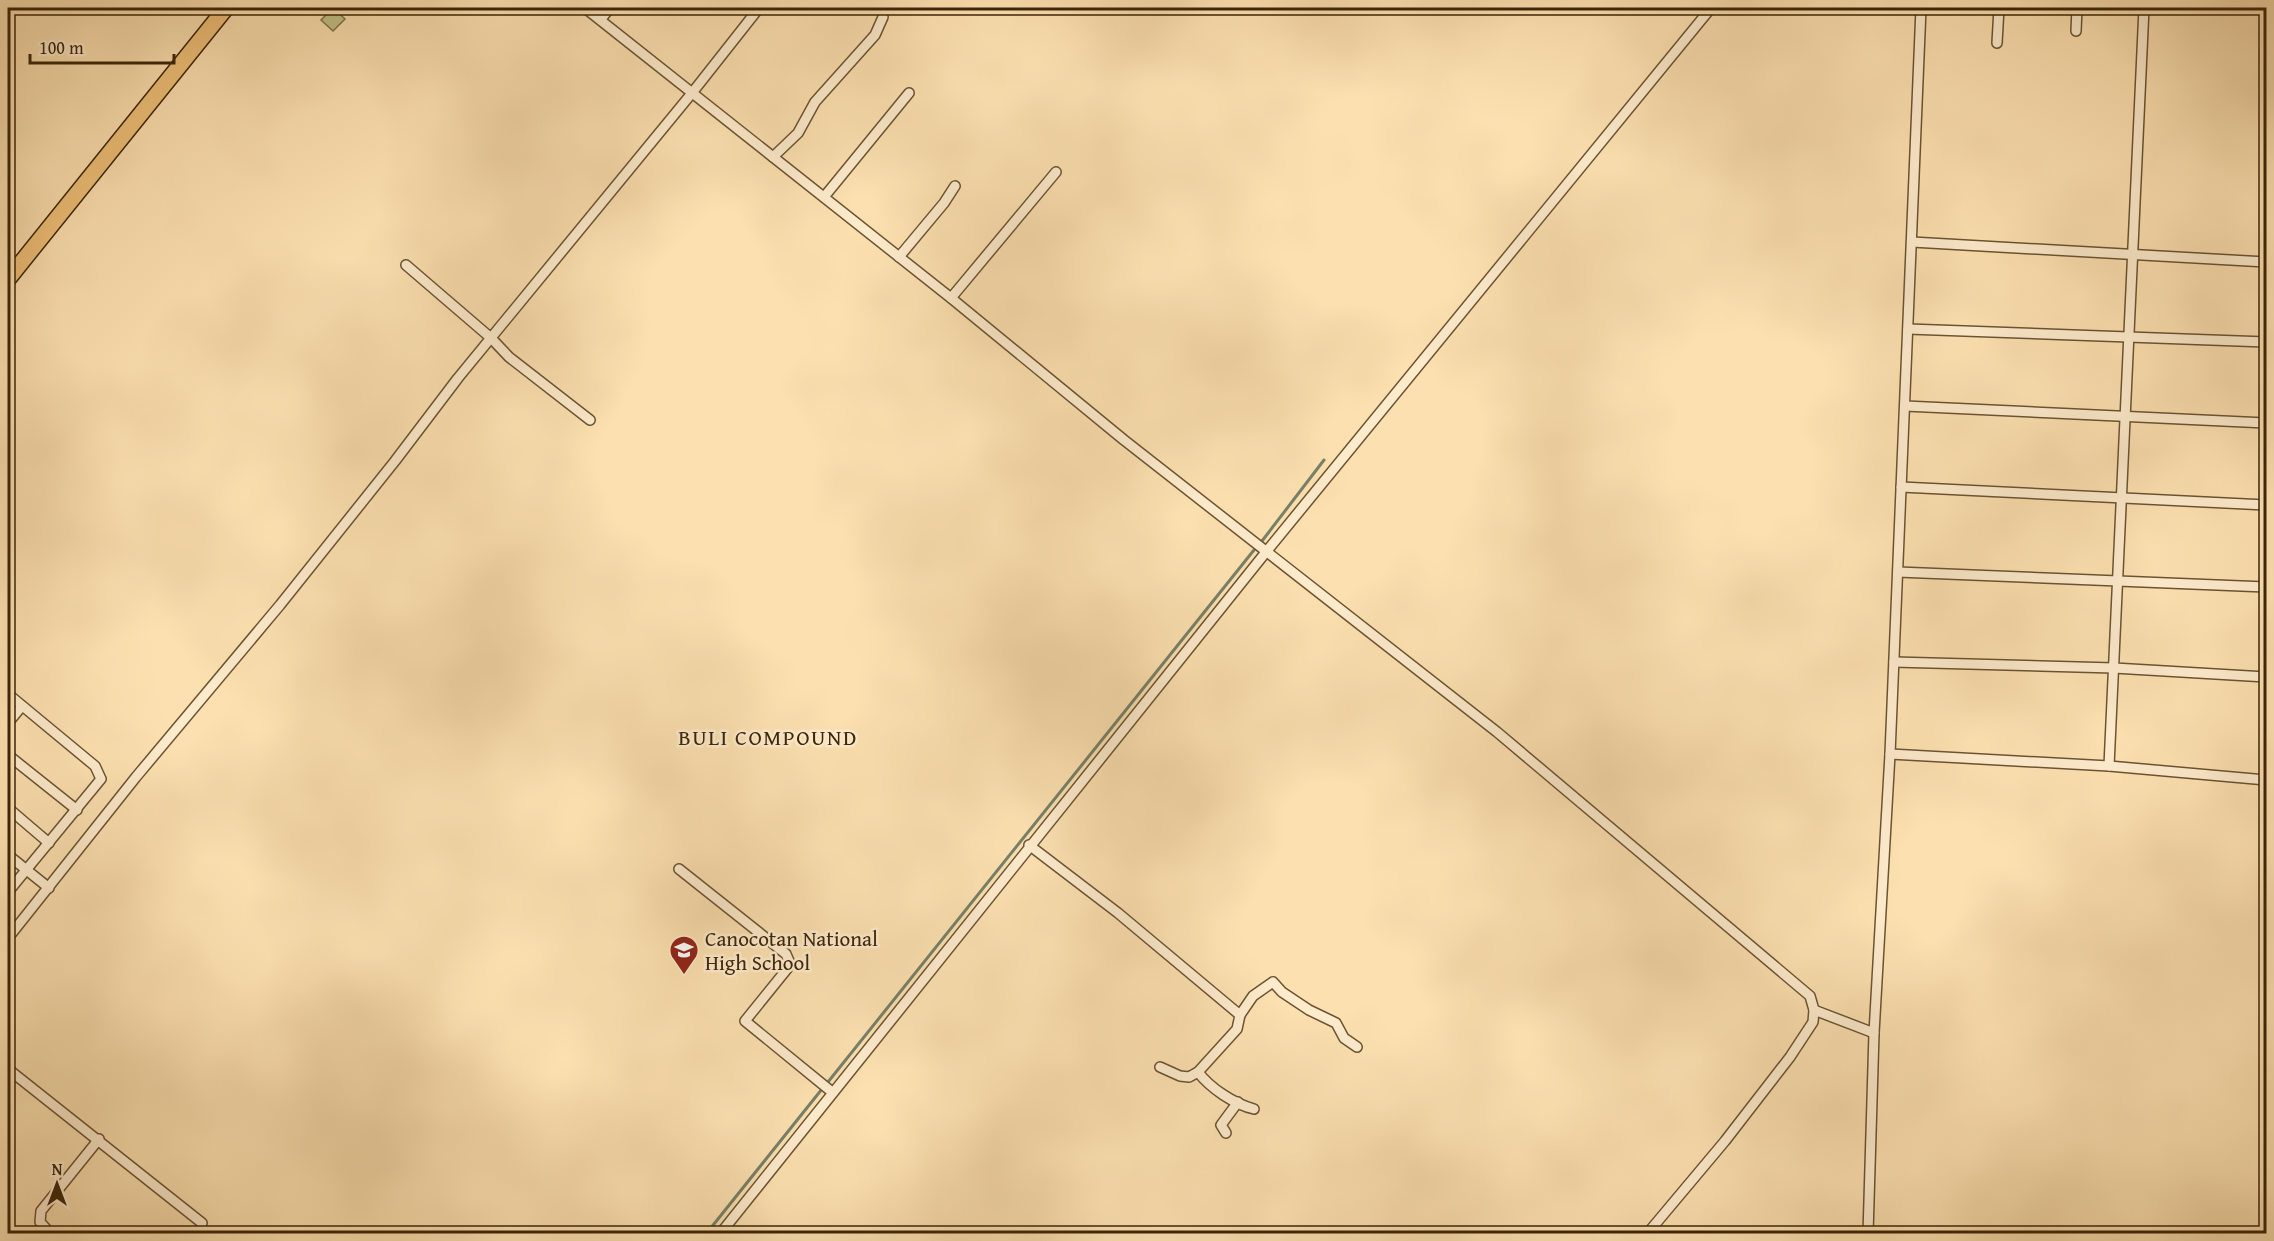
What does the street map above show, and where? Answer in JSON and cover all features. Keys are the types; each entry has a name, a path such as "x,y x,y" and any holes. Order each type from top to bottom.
{"highway":[{"path":"8,279 226,8"}],"street":[{"path":"585,8 951,298 1124,440 1515,747 1810,996 1814,1010 1813,1023 1790,1057 1725,1141 1647,1233"},
{"path":"601,20 610,8"},
{"path":"8,938 116,801 280,605 491,338 759,8"},
{"path":"720,1233 1266,552 1711,8"},
{"path":"1868,1233 1874,1034 1890,754 1921,8"},
{"path":"1997,43 1999,8"},
{"path":"2076,31 2077,8"},
{"path":"2109,766 2144,8"},
{"path":"773,157 798,133 815,102 875,35 882,17"},
{"path":"824,197 909,93"},
{"path":"951,298 1056,172"},
{"path":"899,257 944,203 955,186"},
{"path":"1912,243 2266,261"},
{"path":"406,265 491,338 509,357 590,420"},
{"path":"1908,329 2266,342"},
{"path":"1905,406 2266,423"},
{"path":"1901,487 2122,500 2266,505"},
{"path":"1898,572 2118,583 2266,587"},
{"path":"1894,662 2114,668 2266,677"},
{"path":"8,694 99,770 99,783 8,892"},
{"path":"8,723 22,706"},
{"path":"1890,754 2109,766 2266,780"},
{"path":"8,755 77,810"},
{"path":"8,808 49,843"},
{"path":"1029,846 1118,913 1240,1015"},
{"path":"8,855 49,888"},
{"path":"679,869 786,954 789,961 787,969 745,1021 832,1092"},
{"path":"1160,1067 1180,1076 1189,1077 1198,1072 1237,1029 1240,1015 1253,996 1273,982 1282,992 1309,1010 1336,1023 1344,1038 1357,1047"},
{"path":"1814,1010 1874,1034"},
{"path":"8,1069 202,1223"},
{"path":"1198,1072 1205,1082 1254,1109"},
{"path":"1226,1132 1221,1125 1238,1101"},
{"path":"51,1233 40,1222 41,1211 99,1139"}],"shaded area":[{"path":"333,8 345,19 333,31 321,20"}],"waterway":[{"path":"1262,541 1324,460"},
{"path":"828,1082 1254,550"},
{"path":"706,1234 822,1089"}],"place":[{"name":"Canocotan National High School","path":"684,976"}],"district":[{"name":"BULI COMPOUND","path":"768,737"}]}
